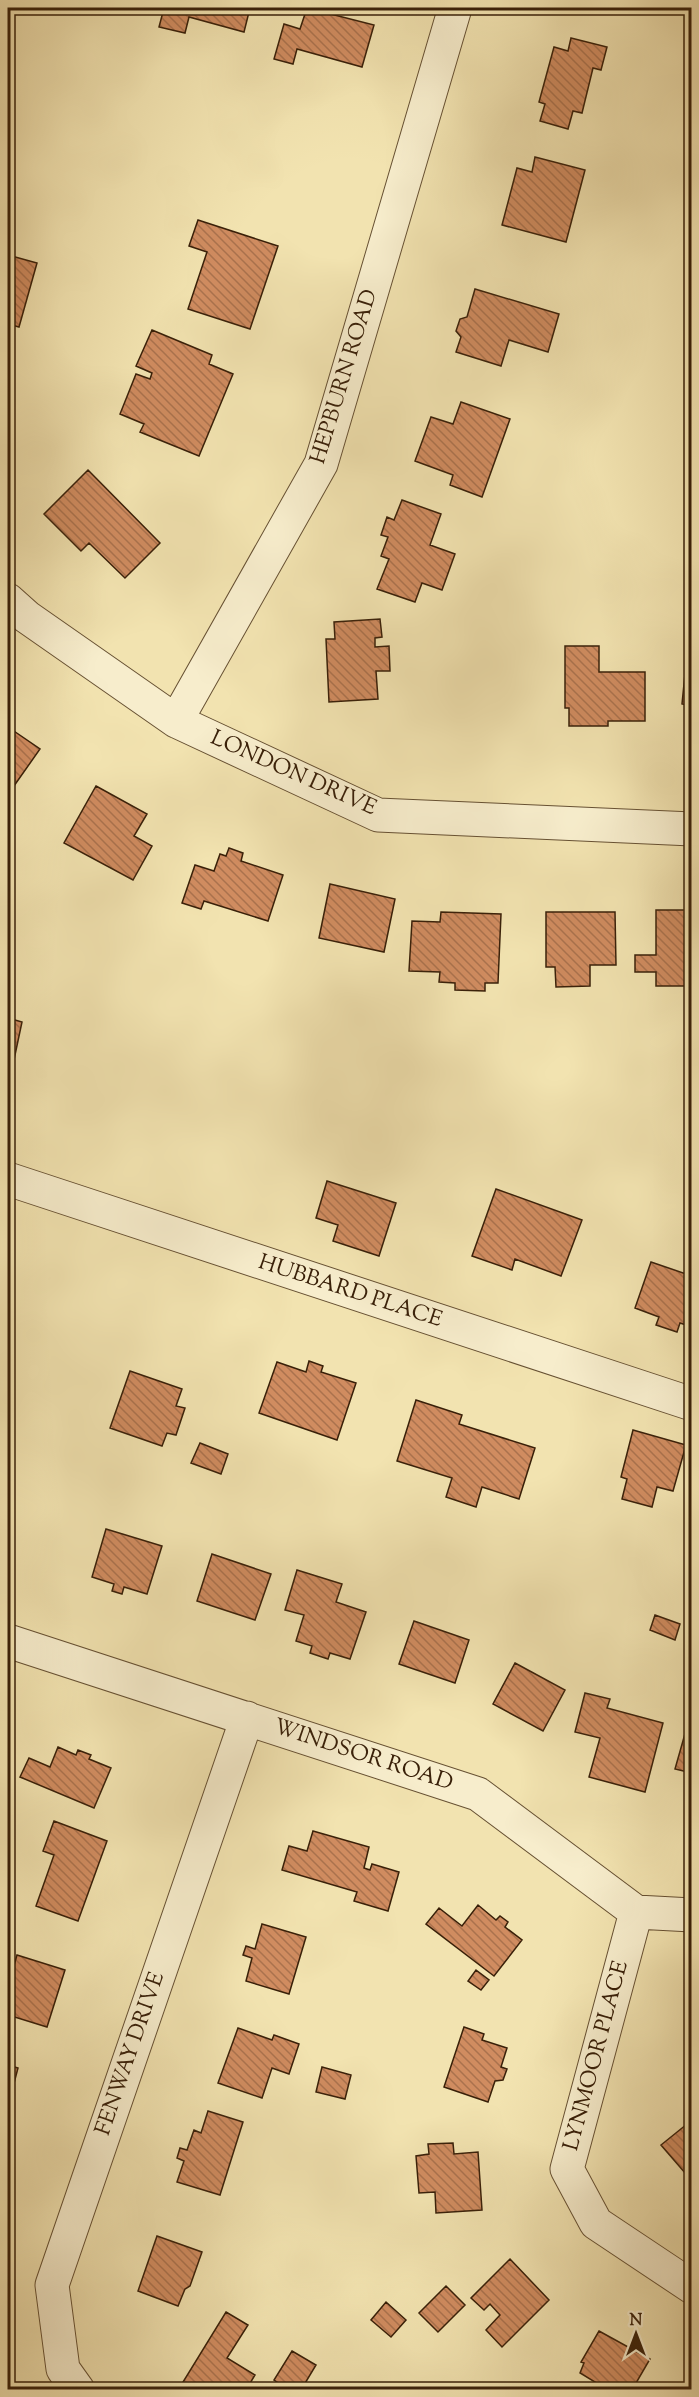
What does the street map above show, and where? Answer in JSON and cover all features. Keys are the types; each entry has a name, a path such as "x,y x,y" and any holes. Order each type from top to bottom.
{"street":[{"name":"HEPBURN ROAD","path":"177,721 321,464 455,8"},
{"name":"LONDON DRIVE","path":"8,600 27,617 177,721 378,815 692,829"},
{"name":"HUBBARD PLACE","path":"8,1179 692,1404"},
{"name":"WINDSOR ROAD","path":"8,1641 478,1794 636,1912"},
{"name":"FENWAY DRIVE","path":"78,2390 63,2369 52,2286 247,1718"},
{"path":"636,1912 692,1915"},
{"name":"LYNMOOR PLACE","path":"636,1912 567,2169 596,2223 692,2287"}],"building":[{"path":"100,8 118,8 117,12"},
{"path":"164,8 250,8 244,32 189,17 185,33 159,27"},
{"path":"307,8 374,25 362,67 297,49 293,64 274,59 284,24 300,29"},
{"path":"571,38 607,47 601,70 593,68 582,113 573,111 568,129 540,121 545,104 539,102 554,47 568,51"},
{"path":"535,157 585,170 566,242 502,225 517,168 532,172"},
{"path":"198,220 278,246 250,329 188,309 207,252 189,246"},
{"path":"8,255 37,263 19,327 8,324"},
{"path":"475,289 559,314 548,352 509,340 501,366 456,352 461,337 456,331 460,319 467,317"},
{"path":"152,330 212,355 209,364 233,374 199,456 140,432 144,424 120,414 136,374 150,379 152,373 136,366"},
{"path":"461,402 510,419 482,497 450,485 453,475 415,461 431,417 453,424"},
{"path":"88,470 160,543 125,578 89,543 81,551 44,514"},
{"path":"402,500 441,514 430,545 455,554 442,590 422,583 415,602 377,589 389,559 381,556 388,537 381,535 387,517 394,520"},
{"path":"380,619 382,637 375,638 375,647 389,646 390,671 376,671 378,699 329,702 326,639 335,639 334,622"},
{"path":"565,646 599,646 599,672 645,672 645,721 608,721 608,726 569,726 569,708 565,708"},
{"path":"685,674 692,674 692,721 685,720 687,705 682,704"},
{"path":"8,727 40,749 9,793 8,792"},
{"path":"96,786 147,814 134,836 152,846 133,880 64,843"},
{"path":"229,848 243,853 241,861 283,875 268,921 204,901 201,909 182,903 195,865 214,871 220,854 226,856"},
{"path":"330,884 395,899 384,952 319,938"},
{"path":"656,910 690,910 692,994 687,994 687,986 656,986 656,972 635,972 635,955 656,955"},
{"path":"441,912 501,914 498,983 485,983 485,991 455,990 455,983 439,982 440,972 409,971 412,921 440,922"},
{"path":"546,912 615,912 616,965 590,965 590,986 556,987 555,967 546,967"},
{"path":"8,1018 22,1022 8,1088"},
{"path":"327,1181 396,1203 379,1256 333,1241 338,1225 316,1218"},
{"path":"496,1189 582,1220 561,1276 515,1259 512,1270 472,1256"},
{"path":"651,1262 692,1276 692,1327 680,1323 677,1332 656,1325 659,1317 635,1308"},
{"path":"309,1361 323,1366 321,1372 356,1383 337,1440 259,1413 277,1362 306,1372"},
{"path":"130,1371 182,1389 176,1406 185,1408 176,1435 167,1433 162,1446 110,1428"},
{"path":"416,1400 462,1415 459,1424 535,1448 519,1499 482,1487 476,1507 446,1497 452,1478 397,1461"},
{"path":"633,1430 686,1445 673,1491 657,1487 652,1507 622,1499 627,1479 621,1477"},
{"path":"200,1443 228,1454 221,1474 191,1463"},
{"path":"106,1529 162,1546 147,1594 124,1587 122,1594 112,1591 114,1584 92,1577"},
{"path":"212,1554 271,1574 255,1620 197,1601"},
{"path":"297,1570 342,1584 336,1602 366,1612 350,1659 330,1653 328,1659 310,1653 312,1646 296,1641 304,1615 285,1610"},
{"path":"655,1615 680,1624 675,1640 650,1630"},
{"path":"414,1621 469,1640 455,1683 399,1664"},
{"path":"515,1663 565,1690 543,1731 493,1704"},
{"path":"585,1693 610,1699 607,1708 663,1723 645,1792 589,1777 600,1738 575,1732"},
{"path":"690,1716 692,1716 692,1773 675,1769"},
{"path":"58,1747 76,1755 78,1750 91,1755 89,1759 111,1768 94,1808 20,1777 29,1758 50,1767"},
{"path":"54,1821 107,1841 78,1921 36,1906 54,1855 43,1851"},
{"path":"313,1831 369,1847 364,1868 370,1870 372,1864 399,1872 388,1911 354,1901 357,1892 282,1870 289,1846 307,1851"},
{"path":"478,1905 496,1920 500,1916 508,1922 505,1927 522,1940 494,1976 426,1924 439,1908 462,1926"},
{"path":"262,1924 306,1937 289,1994 246,1981 252,1958 243,1955 246,1946 255,1949"},
{"path":"17,1955 65,1970 47,2027 8,2015 8,1986"},
{"path":"476,1970 489,1980 481,1990 468,1981"},
{"path":"464,2027 484,2034 482,2040 507,2048 501,2067 507,2069 503,2080 495,2081 488,2102 444,2087"},
{"path":"238,2028 272,2040 274,2035 299,2044 289,2074 272,2068 262,2098 218,2083"},
{"path":"8,2065 18,2068 8,2106"},
{"path":"322,2067 351,2075 345,2099 316,2092"},
{"path":"208,2111 243,2122 220,2195 177,2182 184,2161 177,2158 180,2148 187,2150 194,2130 201,2133"},
{"path":"692,2120 692,2181 661,2145"},
{"path":"453,2143 454,2154 478,2152 482,2210 436,2213 435,2192 419,2193 416,2156 429,2154 428,2144"},
{"path":"157,2236 202,2252 190,2286 185,2289 178,2306 138,2291"},
{"path":"510,2259 549,2300 502,2347 486,2330 500,2315 490,2304 484,2310 471,2298"},
{"path":"446,2286 465,2305 438,2332 419,2313"},
{"path":"386,2302 406,2320 391,2337 371,2320"},
{"path":"226,2312 248,2325 227,2358 255,2375 246,2390 196,2390 183,2382"},
{"path":"599,2331 650,2359 632,2390 608,2390 580,2373 584,2363 581,2362"},
{"path":"292,2351 316,2365 301,2390 289,2390 274,2380"}]}
